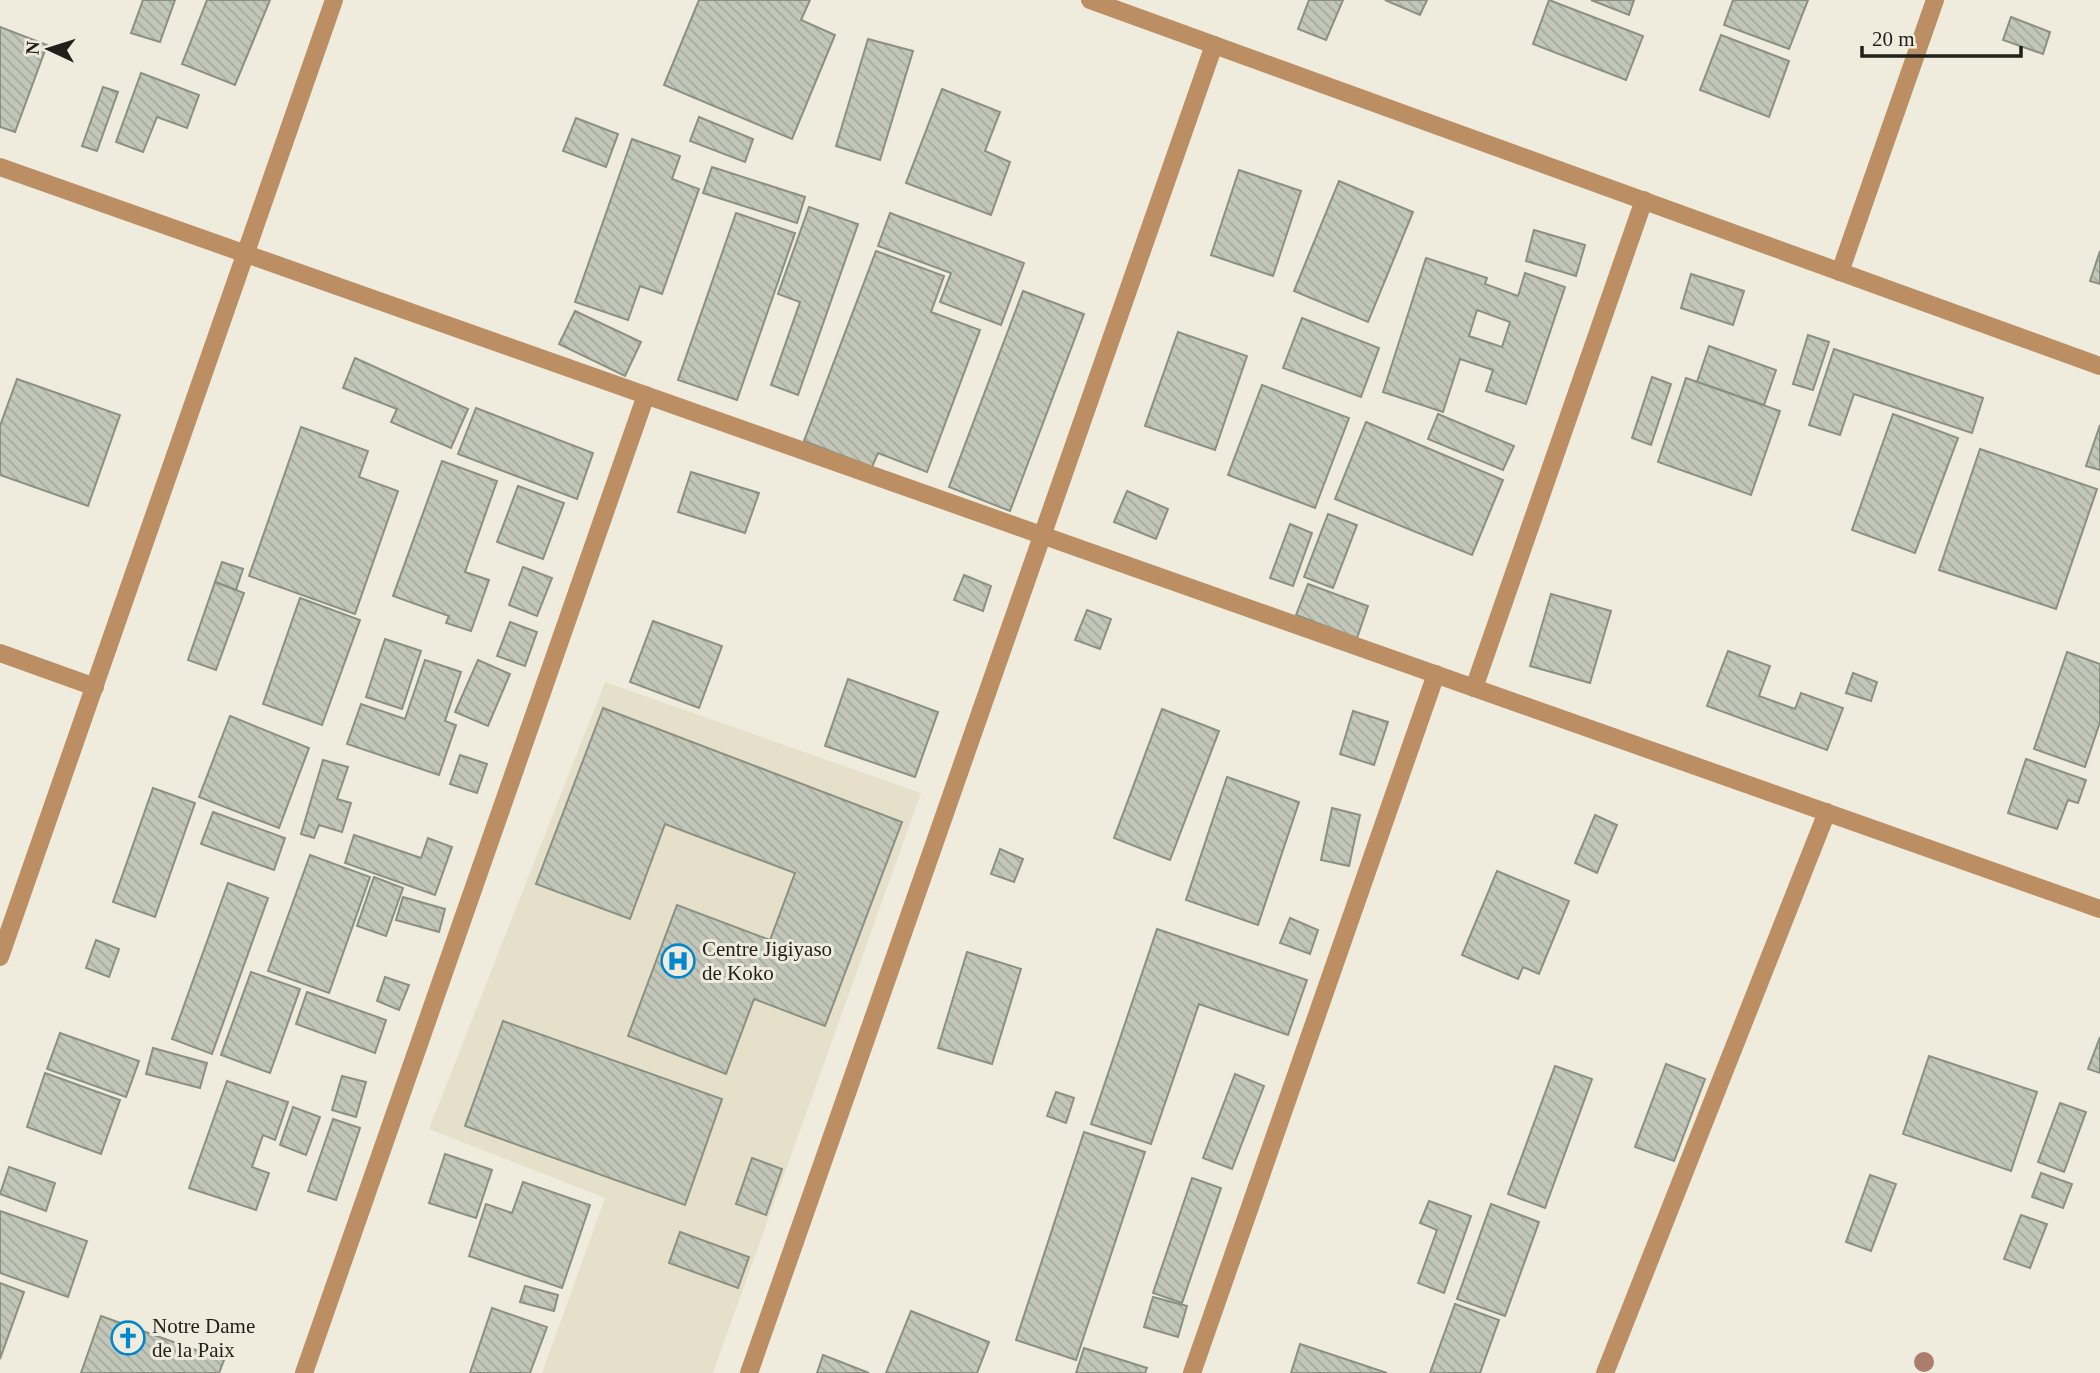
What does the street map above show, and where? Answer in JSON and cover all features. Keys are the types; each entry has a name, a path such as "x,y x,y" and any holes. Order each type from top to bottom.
{"street":[{"path":"0,957 334,0"},
{"path":"1090,0 2100,366"},
{"path":"1840,272 1935,0"},
{"path":"749,1373 1214,45"},
{"path":"0,167 2100,909"},
{"path":"1474,688 1644,200"},
{"path":"304,1373 646,395"},
{"path":"0,653 94,687"},
{"path":"1192,1373 1436,674"},
{"path":"1605,1373 1827,812"}],"shaded area":[{"name":"Centre Jigiyaso de Koko","path":"605,682 921,793 713,1373 542,1373 605,1198 429,1129"}],"building":[{"path":"143,0 175,0 160,42 131,33"},
{"path":"207,0 270,0 235,85 182,64"},
{"path":"699,0 810,0 801,20 835,35 792,139 664,85"},
{"path":"1309,0 1343,0 1326,40 1298,29"},
{"path":"1385,0 1427,0 1420,15"},
{"path":"1549,0 1643,36 1626,80 1533,44"},
{"path":"1591,0 1634,0 1629,15"},
{"path":"1733,0 1808,0 1789,49 1724,25"},
{"path":"2011,17 2050,32 2043,54 2003,40"},
{"path":"0,27 47,45 15,132 0,127"},
{"path":"1721,35 1789,61 1769,117 1700,90"},
{"path":"868,39 913,51 880,160 836,146"},
{"path":"141,73 199,95 187,128 157,117 143,152 116,142"},
{"path":"103,87 118,92 97,151 82,146"},
{"path":"942,89 1000,112 985,151 1010,162 991,215 906,183"},
{"path":"699,117 753,139 745,162 690,141"},
{"path":"576,118 618,134 606,167 563,151"},
{"path":"632,139 680,156 672,179 699,189 662,294 640,286 628,320 575,302"},
{"path":"712,167 805,197 797,223 703,193"},
{"path":"1239,170 1301,191 1273,276 1211,255"},
{"path":"1339,181 1413,212 1368,322 1294,291"},
{"path":"809,207 858,224 798,395 771,385 800,302 778,294"},
{"path":"736,213 795,233 737,400 678,380"},
{"path":"890,213 1024,263 1001,325 940,302 951,273 878,246"},
{"path":"1534,230 1585,245 1576,276 1526,261"},
{"path":"876,251 944,276 931,312 980,330 927,472 878,453 872,467 804,441"},
{"path":"2100,251 2100,284 2090,281"},
{"path":"1426,258 1487,278 1485,284 1518,296 1525,273 1565,287 1526,404 1486,391 1493,370 1460,359 1443,412 1383,392","holes":["1477,310 1510,322 1502,347 1469,336"]},
{"path":"1691,274 1744,291 1733,325 1681,308"},
{"path":"1023,291 1084,314 1010,511 949,487"},
{"path":"575,311 641,342 625,376 559,344"},
{"path":"1302,318 1379,348 1361,397 1283,368"},
{"path":"1178,332 1247,356 1215,450 1145,426"},
{"path":"1808,335 1829,342 1813,390 1793,384"},
{"path":"1709,346 1776,370 1764,405 1697,382"},
{"path":"1834,349 1983,398 1972,433 1854,394 1840,435 1809,425"},
{"path":"355,358 468,409 451,448 391,422 397,409 343,388"},
{"path":"1652,377 1671,384 1651,445 1632,438"},
{"path":"1686,378 1780,411 1751,495 1658,462"},
{"path":"17,379 120,415 88,506 0,475 0,426"},
{"path":"1262,385 1349,418 1315,508 1228,475"},
{"path":"476,408 593,453 577,499 458,454"},
{"path":"1438,414 1514,446 1503,470 1428,439"},
{"path":"1893,414 1958,438 1915,553 1852,530"},
{"path":"1366,422 1503,480 1472,555 1335,499"},
{"path":"2100,425 2100,470 2086,466"},
{"path":"301,427 368,451 359,477 398,491 355,614 249,576"},
{"path":"1980,449 2097,489 2056,609 1939,570"},
{"path":"442,461 497,481 465,572 489,580 471,631 446,623 449,616 393,596"},
{"path":"691,472 759,493 745,533 678,512"},
{"path":"518,486 564,503 543,559 497,542"},
{"path":"1127,491 1168,509 1156,539 1114,522"},
{"path":"1328,514 1357,525 1333,588 1304,577"},
{"path":"1290,524 1312,533 1293,586 1270,578"},
{"path":"222,562 243,569 236,590 215,582"},
{"path":"523,567 552,578 537,616 509,605"},
{"path":"964,575 991,586 983,611 954,600"},
{"path":"215,582 244,593 216,670 188,660"},
{"path":"1308,584 1368,606 1357,638 1296,615"},
{"path":"1551,594 1611,611 1590,683 1530,666"},
{"path":"300,598 360,620 322,725 263,704"},
{"path":"1087,610 1111,619 1100,649 1075,640"},
{"path":"653,621 722,646 699,708 630,682"},
{"path":"510,622 537,632 525,666 497,656"},
{"path":"385,639 421,651 402,709 366,697"},
{"path":"1728,651 1770,666 1759,696 1795,709 1801,693 1843,708 1827,750 1707,706"},
{"path":"2067,652 2100,664 2100,722 2085,767 2034,749"},
{"path":"425,660 461,672 445,721 456,725 439,775 347,744 361,704 405,719"},
{"path":"478,660 510,674 488,726 455,712"},
{"path":"1853,673 1877,682 1871,701 1846,693"},
{"path":"848,679 938,712 915,777 825,746"},
{"path":"603,708 902,822 825,1026 754,999 726,1074 628,1036 677,905 770,940 795,873 665,824 630,919 536,884"},
{"path":"1162,709 1219,731 1170,860 1114,838"},
{"path":"1353,711 1388,722 1374,765 1340,754"},
{"path":"230,716 309,748 279,828 199,797"},
{"path":"460,755 487,764 477,793 450,784"},
{"path":"2026,759 2086,780 2078,803 2068,800 2057,829 2008,813"},
{"path":"323,760 348,767 337,799 351,803 342,832 319,825 314,838 301,834"},
{"path":"1227,777 1299,802 1258,925 1186,900"},
{"path":"153,788 195,803 155,917 113,902"},
{"path":"1332,808 1360,815 1349,866 1321,860"},
{"path":"213,812 285,838 274,870 201,844"},
{"path":"1595,815 1617,825 1597,873 1575,863"},
{"path":"354,835 421,858 428,838 452,847 435,895 345,863"},
{"path":"1000,849 1023,859 1014,882 991,874"},
{"path":"310,855 370,877 329,993 268,971"},
{"path":"1497,871 1569,901 1539,974 1523,967 1518,979 1462,955"},
{"path":"374,877 403,888 386,936 357,926"},
{"path":"228,883 268,898 212,1054 172,1039"},
{"path":"403,897 445,909 439,932 396,920"},
{"path":"1290,918 1318,930 1310,954 1280,943"},
{"path":"1157,929 1307,980 1288,1035 1199,1004 1151,1144 1091,1124"},
{"path":"96,940 119,949 109,977 86,968"},
{"path":"967,952 1021,969 992,1064 938,1048"},
{"path":"251,972 300,989 270,1073 221,1055"},
{"path":"385,977 409,985 399,1010 377,1001"},
{"path":"307,992 386,1020 375,1053 296,1024"},
{"path":"503,1021 722,1099 685,1205 465,1126"},
{"path":"60,1033 139,1061 126,1097 47,1069"},
{"path":"2100,1037 2100,1073 2088,1069"},
{"path":"153,1048 207,1063 200,1088 146,1074"},
{"path":"1929,1056 2037,1092 2011,1171 1903,1134"},
{"path":"1666,1064 1705,1079 1674,1161 1635,1147"},
{"path":"1555,1066 1592,1079 1545,1208 1508,1194"},
{"path":"45,1073 120,1100 101,1154 27,1127"},
{"path":"1235,1074 1264,1086 1232,1169 1203,1158"},
{"path":"342,1076 366,1082 356,1117 332,1110"},
{"path":"227,1081 288,1102 275,1140 263,1135 252,1167 269,1173 256,1210 189,1188"},
{"path":"1056,1092 1074,1098 1066,1123 1047,1116"},
{"path":"2060,1103 2086,1112 2064,1172 2038,1162"},
{"path":"293,1107 320,1117 306,1155 280,1145"},
{"path":"333,1119 360,1128 336,1200 308,1191"},
{"path":"1084,1132 1145,1152 1076,1360 1016,1340"},
{"path":"445,1154 492,1170 476,1218 429,1203"},
{"path":"752,1158 782,1169 766,1215 736,1204"},
{"path":"9,1167 55,1183 46,1211 0,1194"},
{"path":"2041,1173 2072,1184 2063,1208 2032,1197"},
{"path":"1870,1175 1896,1184 1871,1251 1846,1242"},
{"path":"1192,1178 1221,1188 1182,1303 1153,1293"},
{"path":"523,1182 590,1205 562,1288 469,1256 486,1204 512,1213"},
{"path":"1429,1201 1471,1216 1444,1293 1418,1283 1437,1230 1420,1223"},
{"path":"1491,1204 1539,1222 1505,1316 1457,1299"},
{"path":"0,1211 87,1241 68,1297 0,1273"},
{"path":"2021,1215 2047,1224 2030,1268 2004,1259"},
{"path":"680,1232 749,1257 738,1288 669,1263"},
{"path":"0,1283 24,1292 0,1359"},
{"path":"525,1286 558,1295 554,1311 520,1302"},
{"path":"1153,1297 1187,1306 1178,1337 1144,1327"},
{"path":"1455,1304 1499,1320 1480,1373 1430,1373"},
{"path":"492,1308 547,1327 530,1373 470,1373"},
{"path":"911,1311 989,1342 977,1373 886,1373"},
{"name":"Notre Dame de la Paix","path":"101,1316 224,1360 219,1373 81,1373"},
{"path":"1300,1344 1387,1373 1291,1373"},
{"path":"1084,1348 1147,1368 1145,1373 1076,1373"},
{"path":"823,1355 869,1373 817,1373"}],"place":[{"name":"Centre Jigiyaso de Koko","path":"678,961"},
{"name":"Notre Dame de la Paix","path":"128,1338"}]}
